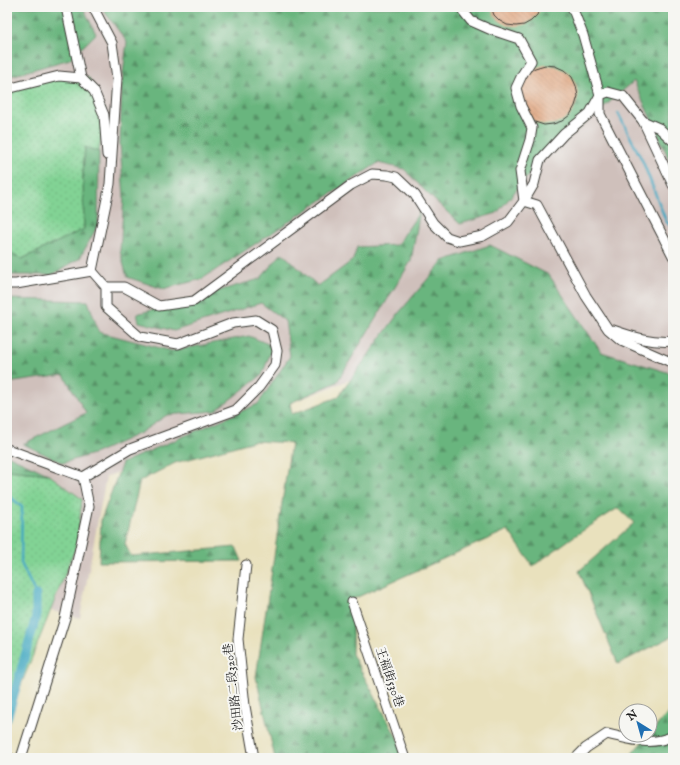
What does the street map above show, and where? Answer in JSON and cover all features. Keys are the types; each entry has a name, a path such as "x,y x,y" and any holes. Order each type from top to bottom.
{"street":[{"path":"66,7 82,78 94,91 104,115 110,184"},
{"path":"92,271 110,184 117,78 112,43 93,7"},
{"path":"463,7 463,11 472,21 489,29 519,38 531,61 516,88 521,106 532,128 520,171 524,201"},
{"path":"572,7 583,35 600,95 600,114 673,256"},
{"path":"7,89 59,76 82,78"},
{"path":"106,287 124,287 159,306 194,302 351,184 372,174 396,177 414,195 433,223 447,237 460,241 483,236 508,222 524,201 534,184 540,160 564,134 590,113 600,95 608,92 623,96 643,121 673,185"},
{"path":"643,121 659,128 673,141"},
{"path":"524,201 537,205 586,296 608,329 621,340 673,363"},
{"path":"7,284 16,284 92,271"},
{"path":"83,477 130,449 236,410 259,387 275,365 277,351 272,330 256,320 233,323 178,344 140,336 106,307 106,287 92,271"},
{"path":"608,329 637,338 663,342 673,340"},
{"path":"7,449 83,477"},
{"path":"21,758 65,618 89,506 83,477"},
{"name":"沙田路二段320巷","path":"246,565 238,639 254,758"},
{"name":"王福街530巷","path":"352,602 404,756 406,758"},
{"path":"576,758 586,748 606,734 645,743 662,741 673,736"}],"shaded area":[{"path":"7,7 673,7 673,416 442,343 106,477 80,618 7,599"}],"green space":[{"path":"7,7 83,7 96,34 70,59 7,77"},
{"path":"101,7 673,7 673,168 634,81 538,164 497,213 460,224 404,169 378,163 202,279 163,289 127,277 120,251 124,197 120,144 122,82 127,42"},
{"path":"57,73 89,78 105,110 99,152 85,147 83,173 84,229 22,259 7,250 7,88"},
{"path":"85,147 99,152 98,225 80,258 52,275 7,275 7,250 22,259 84,229 83,173"},
{"path":"420,211 411,261 337,382 290,403 292,414 338,397 398,314 443,261 490,245 549,275 601,352 673,374 673,636 618,664 579,571 634,523 618,508 573,537 533,566 508,530 353,599 352,654 408,758 275,758 256,677 291,443 254,441 175,463 140,481 125,544 131,556 236,547 242,561 99,562 101,520 122,463 258,404 290,356 285,321 261,303 174,331 139,322 137,314 260,279 282,253 318,286 353,260 357,247 397,245"},
{"path":"7,299 88,301 99,332 172,351 249,336 273,346 262,375 215,411 167,415 140,433 96,453 63,463 23,444 86,413 64,375 7,383"},
{"path":"7,455 48,474 7,470"},
{"path":"7,470 48,474 82,499 77,544 10,713 7,710"},
{"path":"673,708 673,758 628,758 641,743 658,743 658,724"}],"building":[{"path":"491,7 541,7 537,15 531,21 524,25 516,26 507,25 500,21 494,15"},
{"path":"545,65 555,66 564,70 572,77 578,96 570,115 562,121 544,125 527,117 518,91 526,74 535,68"}],"waterway":[{"path":"618,113 643,162 666,221 673,229"},
{"path":"7,494 22,507 21,563 36,595"},
{"path":"7,719 36,617 36,595"}]}
